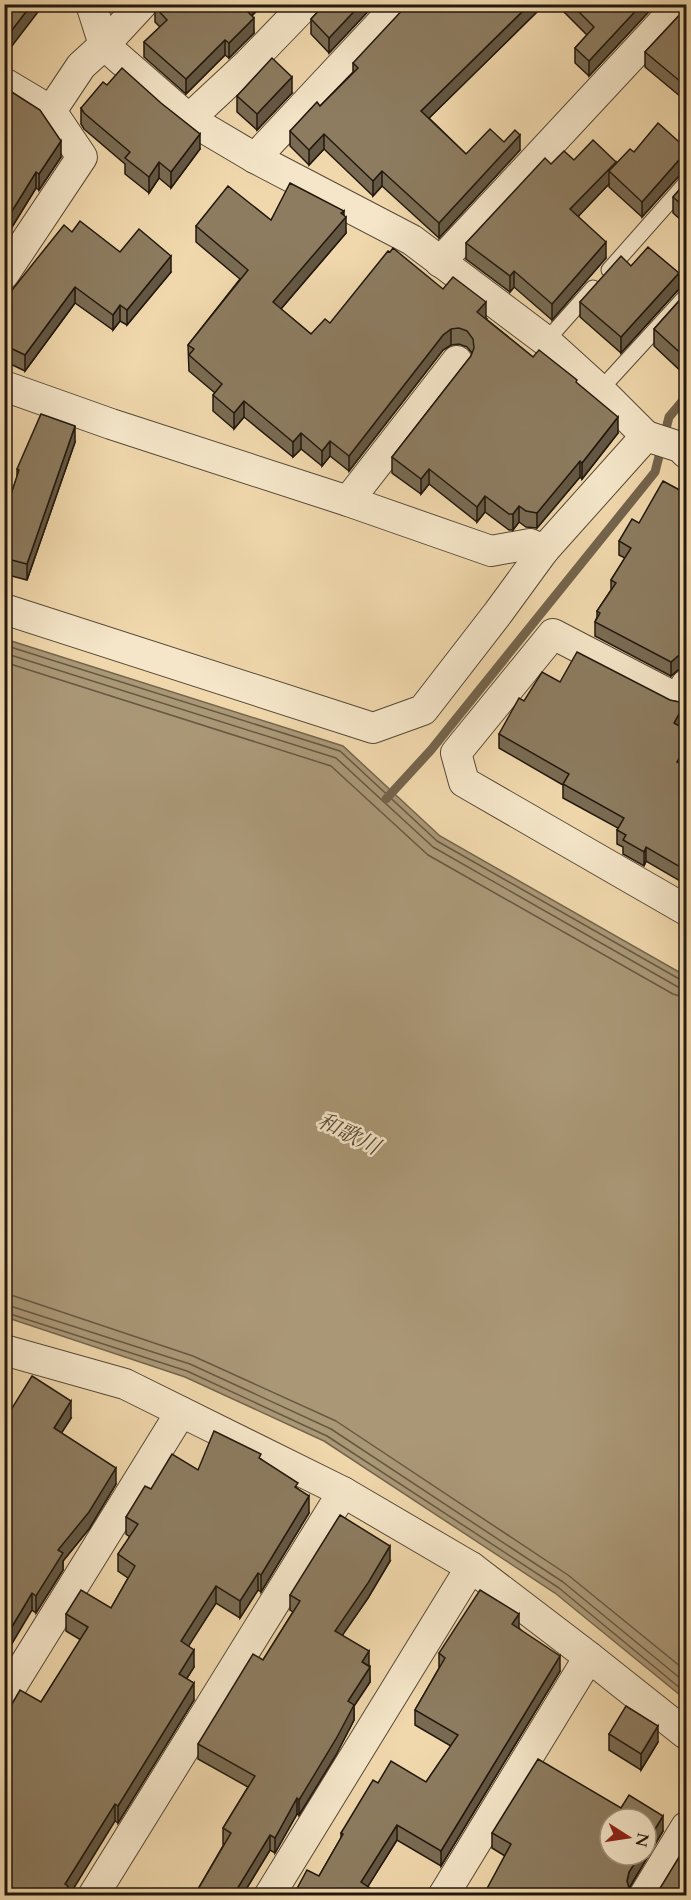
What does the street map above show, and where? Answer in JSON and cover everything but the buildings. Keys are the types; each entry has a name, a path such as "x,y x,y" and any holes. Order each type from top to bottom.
{"street":[{"path":"91,4 104,45 189,119 255,158 412,240 546,341 646,436 684,446"},
{"path":"51,111 81,66 142,4"},
{"path":"189,119 248,64 306,4"},
{"path":"255,158 399,4"},
{"path":"440,262 680,4"},
{"path":"4,83 51,111 82,157 8,264"},
{"path":"348,501 457,361"},
{"path":"4,386 491,551 530,544 544,550"},
{"path":"4,609 373,728 423,710 544,550 646,436"},
{"path":"684,696 553,633 456,753 464,782 687,910"},
{"path":"4,1350 125,1384 343,1492 471,1567 687,1734"},
{"path":"4,1698 181,1412"},
{"path":"93,1896 343,1492"},
{"path":"269,1896 471,1567"},
{"path":"442,1896 589,1657"},
{"path":"644,1896 687,1827"}],"lane":[{"path":"546,341 687,183"},
{"path":"600,390 687,296"}],"water":[{"name":"和歌川","path":"5,639 343,746 440,836 686,976 686,1700 555,1593 324,1441 185,1377 5,1317"}],"waterway":[{"path":"386,799 431,750 655,472 669,417 686,397"}]}
